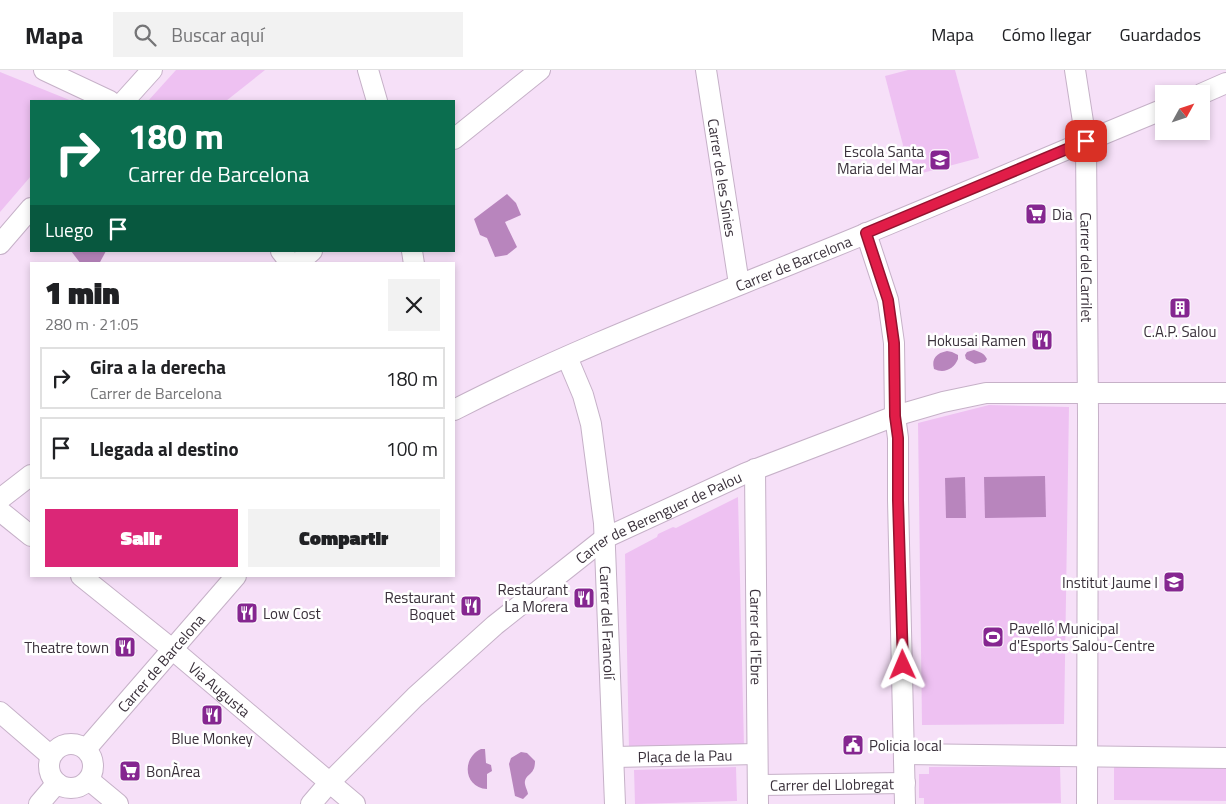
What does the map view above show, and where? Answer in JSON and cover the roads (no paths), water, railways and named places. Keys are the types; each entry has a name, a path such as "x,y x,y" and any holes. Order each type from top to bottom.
{"street":[{"path":"44,70 108,100"},
{"path":"125,100 152,70"},
{"path":"368,70 378,100"},
{"path":"455,138 540,70"},
{"name":"Carrer de les Sínies","path":"706,70 739,284"},
{"name":"Carrer del Carrilet","path":"1075,70 1086,141 1088,393 1087,804"},
{"path":"1210,90 1226,83"},
{"name":"Carrer de Barcelona","path":"455,409 501,386 739,284 1155,113"},
{"path":"0,244 30,209"},
{"path":"866,233 888,300 894,343 895,416 898,438 906,804"},
{"path":"282,252 289,262"},
{"path":"299,262 311,252"},
{"name":"Carrer del Francolí","path":"568,357 583,395 591,424 605,538 615,804"},
{"name":"Carrer de Berenguer de Palou","path":"311,804 329,783 415,697 495,625 605,538 755,469 895,416 942,402 986,393 1226,393"},
{"name":"Carrer de l'Ebre","path":"755,469 758,794"},
{"path":"0,499 30,476"},
{"path":"0,511 30,535"},
{"name":"Via Augusta","path":"82,577 172,649 355,804"},
{"name":"Carrer de Barcelona","path":"86,749 235,577"},
{"path":"0,712 52,756"},
{"path":"67,744 86,749 93,761 92,774 84,785 70,789 56,783 52,779 49,768 52,756 61,746 67,744"},
{"name":"Plaça de la Pau","path":"614,757 757,754"},
{"path":"904,754 1087,758 1226,758"},
{"path":"89,780 118,804"},
{"path":"39,804 56,783"},
{"name":"Carrer del Llobregat","path":"758,794 905,784"}],"place":[{"name":"Escola Santa Maria del Mar","path":"940,160"},
{"name":"Dia","path":"1036,214"},
{"name":"C.A.P. Salou","path":"1180,308"},
{"name":"Hokusai Ramen","path":"1042,340"},
{"name":"Institut Jaume I","path":"1174,582"},
{"name":"Restaurant La Morera","path":"584,598"},
{"name":"Restaurant Boquet","path":"471,606"},
{"name":"Low Cost","path":"247,613"},
{"name":"Pavelló Municipal d'Esports Salou-Centre","path":"993,637"},
{"name":"Theatre town","path":"125,647"},
{"name":"Blue Monkey","path":"212,715"},
{"name":"Policia local","path":"853,745"},
{"name":"BonÀrea","path":"130,771"}]}
